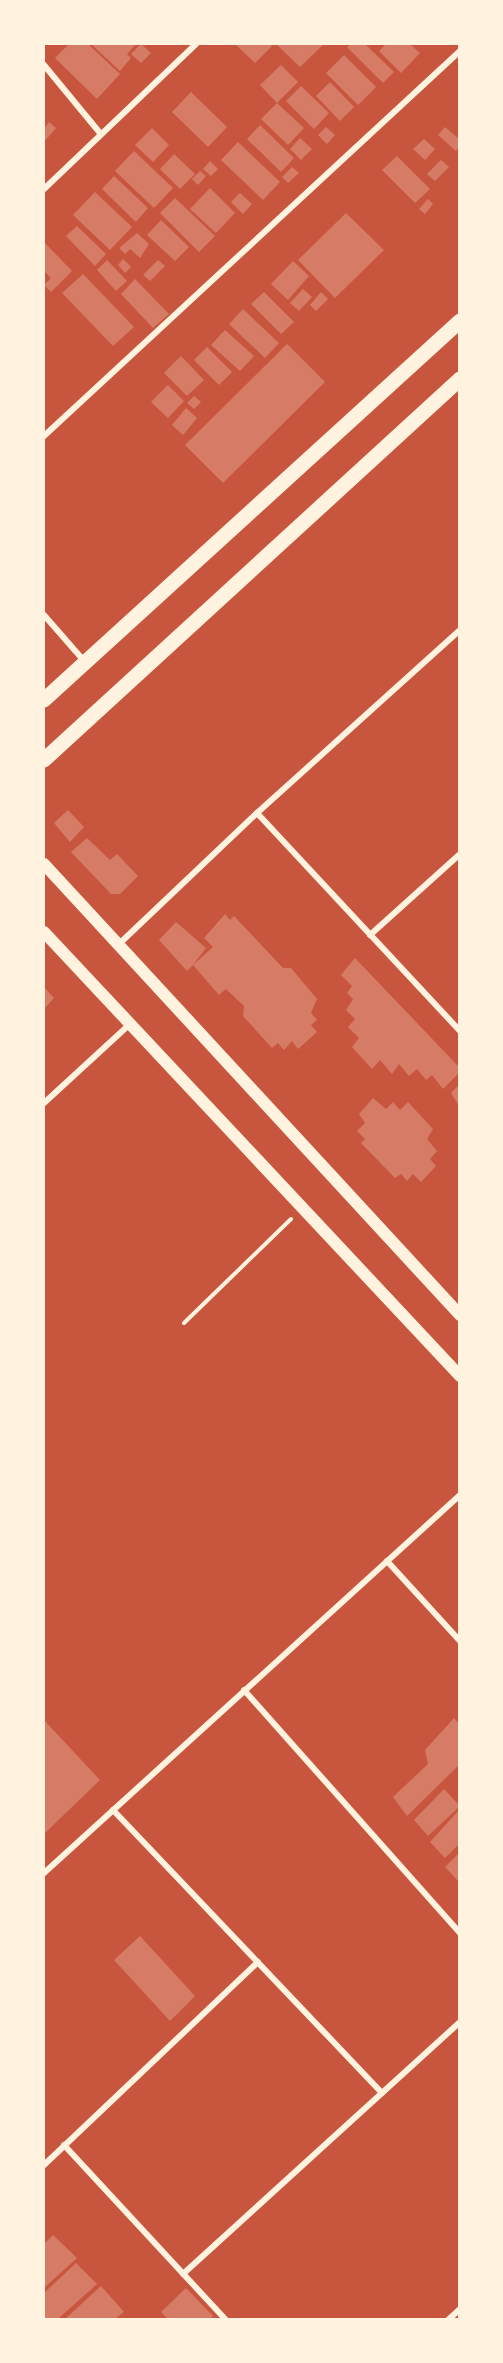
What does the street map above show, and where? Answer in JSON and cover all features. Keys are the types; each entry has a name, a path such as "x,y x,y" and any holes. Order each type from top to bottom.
{"main road":[{"path":"44,700 459,321"},
{"path":"44,760 459,379"},
{"path":"44,864 459,1315"},
{"path":"44,932 459,1376"}],"street":[{"path":"44,189 100,133 196,44"},
{"path":"44,436 459,51"},
{"path":"44,65 100,133"},
{"path":"44,615 85,663"},
{"path":"119,944 257,813 459,630"},
{"path":"257,813 459,1031"},
{"path":"370,935 459,854"},
{"path":"44,1103 130,1024"},
{"path":"44,1873 459,1495"},
{"path":"387,1561 459,1641"},
{"path":"244,1690 459,1933"},
{"path":"113,1810 382,2093"},
{"path":"44,2165 258,1962"},
{"path":"183,2274 459,2022"},
{"path":"64,2145 226,2319"},
{"path":"448,2319 459,2309"}],"path":[{"path":"184,1323 302,1208"}],"building":[{"path":"69,44 88,44 120,74 97,99 55,58"},
{"path":"91,44 136,44 127,54 131,58 120,71"},
{"path":"141,44 151,53 141,63 131,54"},
{"path":"235,44 270,44 272,46 255,63"},
{"path":"276,44 324,44 300,67"},
{"path":"351,44 365,44 394,72 383,83 347,47"},
{"path":"386,44 410,44 420,53 401,73 379,51"},
{"path":"344,55 376,87 358,105 326,73"},
{"path":"281,65 298,82 277,103 260,85"},
{"path":"330,82 354,107 340,121 316,96"},
{"path":"301,86 329,113 314,129 286,101"},
{"path":"191,92 227,127 208,147 172,112"},
{"path":"277,103 304,128 288,145 261,119"},
{"path":"49,122 56,128 44,142 44,129"},
{"path":"260,125 294,158 281,172 247,139"},
{"path":"326,127 335,135 327,144 318,135"},
{"path":"445,127 459,139 459,147 456,151 438,135"},
{"path":"152,128 169,145 153,162 135,145"},
{"path":"300,138 312,149 301,160 290,149"},
{"path":"424,139 435,149 425,160 413,149"},
{"path":"238,142 280,182 263,200 221,160"},
{"path":"134,151 173,188 154,208 115,171"},
{"path":"174,154 195,174 180,189 160,169"},
{"path":"397,156 430,189 415,203 382,170"},
{"path":"441,160 449,167 435,181 427,174"},
{"path":"210,161 218,169 211,176 203,169"},
{"path":"292,167 299,173 288,183 282,177"},
{"path":"200,171 206,176 198,185 192,179"},
{"path":"114,176 148,208 136,222 102,189"},
{"path":"210,188 235,213 216,233 190,209"},
{"path":"95,192 132,227 110,250 73,215"},
{"path":"240,193 252,204 243,214 231,202"},
{"path":"175,198 215,236 199,252 160,213"},
{"path":"428,199 433,204 425,214 419,209"},
{"path":"346,213 384,250 335,298 298,260"},
{"path":"161,220 189,247 175,261 147,235"},
{"path":"77,226 106,254 95,266 66,236"},
{"path":"137,233 149,244 140,258 130,249 125,254 119,248"},
{"path":"44,242 72,271 51,292 44,285 51,278 44,271"},
{"path":"123,259 131,267 125,273 118,265"},
{"path":"107,260 127,281 116,291 97,270"},
{"path":"158,260 165,266 150,281 143,275"},
{"path":"293,261 309,276 288,300 271,284"},
{"path":"83,274 134,327 113,346 62,293"},
{"path":"135,279 169,314 153,328 121,294"},
{"path":"303,289 312,297 299,311 290,303"},
{"path":"264,292 294,322 281,334 251,304"},
{"path":"321,292 328,299 316,311 310,305"},
{"path":"243,309 279,343 265,358 229,324"},
{"path":"225,330 254,356 240,371 211,345"},
{"path":"287,344 325,382 223,483 185,445"},
{"path":"207,347 232,372 219,385 194,360"},
{"path":"181,356 204,380 187,396 164,373"},
{"path":"168,385 184,401 168,418 151,402"},
{"path":"194,396 201,402 194,409 187,403"},
{"path":"186,408 197,418 183,435 172,425"},
{"path":"68,810 84,827 70,842 54,823"},
{"path":"87,838 110,860 117,854 138,876 120,894 111,894 71,852"},
{"path":"225,914 230,920 234,916 283,968 291,968 317,999 311,1013 317,1020 311,1025 317,1032 298,1049 292,1041 284,1050 278,1043 272,1048 243,1016 244,1006 226,989 219,995 193,965 213,947 204,938"},
{"path":"176,922 206,948 187,971 159,940"},
{"path":"355,958 459,1067 459,1073 443,1089 432,1075 426,1080 417,1069 409,1076 399,1064 392,1074 380,1060 372,1069 352,1047 359,1038 348,1027 355,1019 346,1010 353,999 347,993 352,986 341,975"},
{"path":"44,987 54,998 44,1009"},
{"path":"459,1085 459,1106 451,1093"},
{"path":"373,1098 386,1109 393,1102 400,1110 408,1102 433,1129 427,1139 437,1151 430,1159 436,1166 421,1182 413,1174 407,1181 401,1174 395,1178 361,1143 365,1139 357,1131 365,1123 359,1114"},
{"path":"454,1718 459,1724 459,1765 407,1816 393,1797 428,1764 425,1750"},
{"path":"44,1720 100,1780 44,1834"},
{"path":"444,1789 460,1806 428,1836 414,1820"},
{"path":"459,1810 459,1844 445,1858 430,1842"},
{"path":"459,1853 459,1882 445,1867"},
{"path":"140,1936 195,1996 170,2021 114,1960"},
{"path":"53,2235 77,2258 44,2288 44,2244"},
{"path":"76,2263 97,2284 58,2319 44,2319 44,2293"},
{"path":"101,2286 124,2312 115,2319 65,2319"},
{"path":"186,2288 213,2316 210,2319 168,2319 161,2312"}]}
